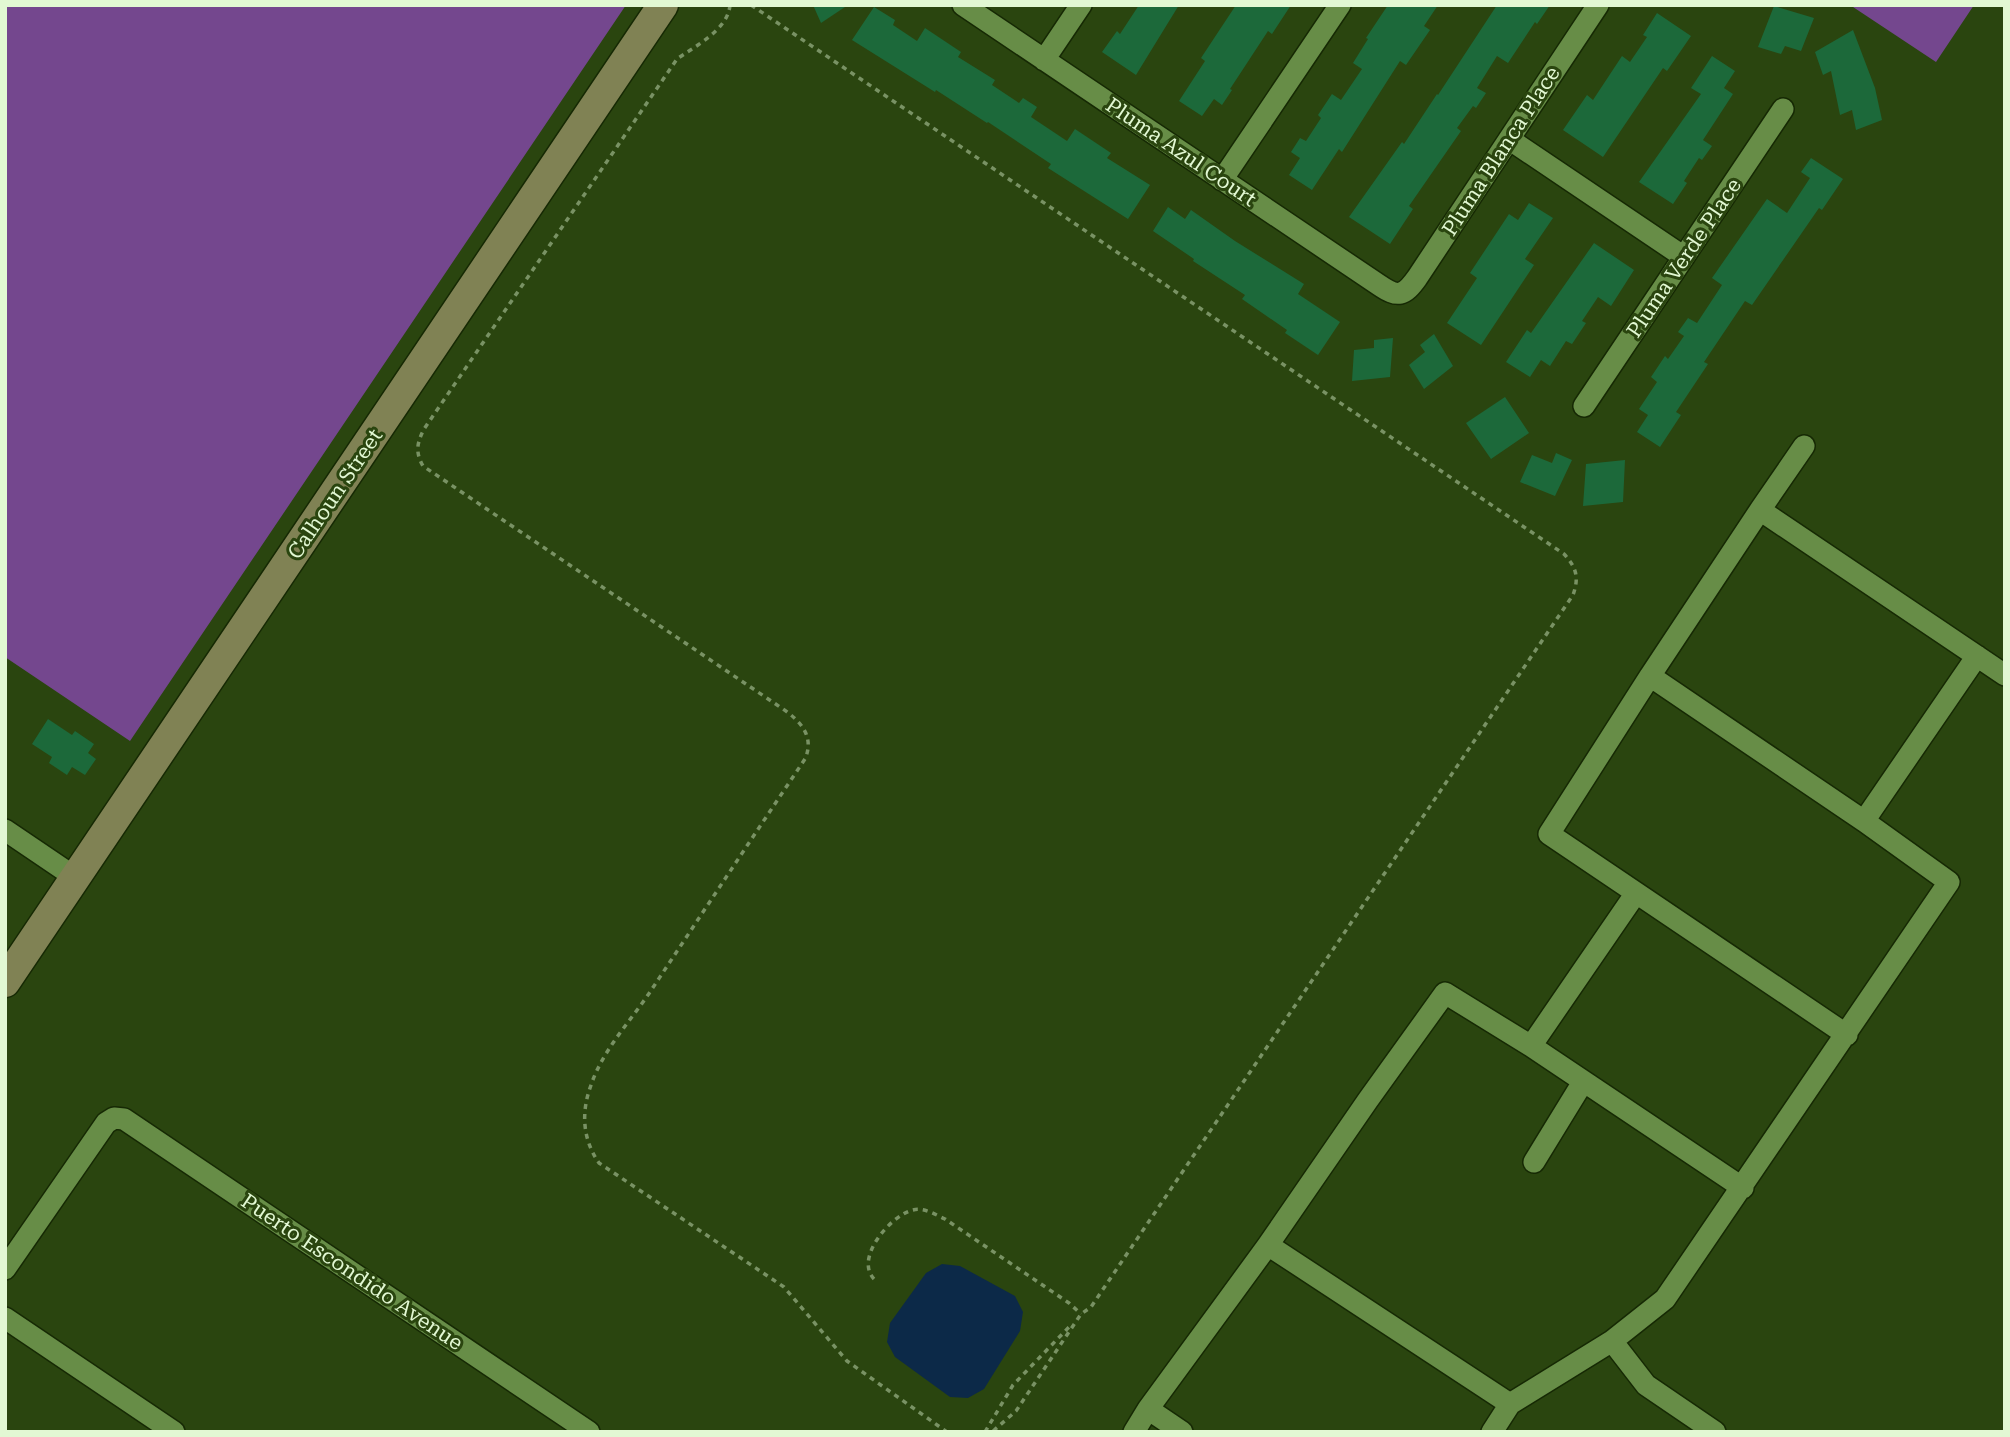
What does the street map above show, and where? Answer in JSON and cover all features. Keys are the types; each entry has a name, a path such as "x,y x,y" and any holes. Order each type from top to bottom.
{"street":[{"name":"Calhoun Street","path":"5,982 663,5"},
{"name":"Pluma Azul Court","path":"963,5 1390,292 1401,294"},
{"path":"1044,60 1081,5"},
{"path":"1222,180 1340,5"},
{"name":"Pluma Blanca Place","path":"1401,294 1409,289 1417,278 1598,5"},
{"name":"Pluma Verde Place","path":"1584,406 1783,109"},
{"path":"1509,139 1684,257"},
{"path":"1804,446 1650,676 1549,834 1847,1035"},
{"path":"1760,510 2005,675"},
{"path":"1864,821 1977,656"},
{"path":"1492,1432 1510,1404 1612,1341 1665,1299 1949,882 1650,676"},
{"path":"5,830 76,878"},
{"path":"1531,1046 1636,893"},
{"path":"1131,1431 1268,1245 1445,993 1531,1046 1743,1188"},
{"path":"1534,1161 1583,1082"},
{"name":"Puerto Escondido Avenue","path":"5,1269 97,1133 106,1122 114,1118 124,1119 589,1432"},
{"path":"1268,1245 1510,1404"},
{"path":"5,1318 174,1432"},
{"path":"1612,1341 1646,1385 1715,1432"},
{"path":"1148,1409 1182,1432"}],"path":[{"path":"730,5 725,20 719,27 677,60 424,429 418,440 417,450 423,466 783,709 804,728 809,744 805,759 603,1059 584,1111 586,1138 599,1163 784,1287 847,1361 947,1432"},
{"path":"751,5 1564,554 1571,561 1578,578 1573,595 1091,1307 1081,1314 1013,1385 985,1432"},
{"path":"874,1279 870,1275 868,1253 882,1234 891,1224 913,1210 927,1210 957,1227 1069,1303 1081,1314"},
{"path":"992,1432 1016,1411 1081,1314"}],"shaded area":[{"path":"5,5 626,5 130,741 5,657"},
{"path":"1850,5 1974,5 1936,62"}],"water":[{"path":"942,1264 960,1266 1015,1296 1023,1312 1020,1331 984,1389 968,1398 950,1397 895,1357 887,1342 890,1323 926,1273"}],"building":[{"path":"813,5 848,5 821,23"},
{"path":"1139,5 1179,5 1136,75 1102,52 1117,31 1120,34"},
{"path":"1236,5 1291,5 1272,34 1268,31 1222,105 1214,99 1202,116 1179,101 1205,61 1201,58"},
{"path":"1388,5 1438,5 1424,26 1430,30 1406,65 1400,61 1342,152 1339,149 1312,190 1289,175 1300,158 1291,152 1300,138 1306,141 1332,94 1341,100 1362,69 1353,63"},
{"path":"1497,5 1550,5 1537,24 1535,22 1508,63 1497,56 1477,88 1486,93 1457,128 1461,131 1409,206 1413,209 1390,244 1349,217 1402,142 1404,144"},
{"path":"1774,6 1814,18 1801,51 1785,46 1781,54 1758,47"},
{"path":"874,7 895,20 893,25 917,41 925,28 961,52 958,57 995,80 992,85 1019,103 1023,98 1037,107 1031,117 1067,141 1075,129 1111,153 1107,158 1150,185 1128,219 1048,168 1051,164 988,122 852,40"},
{"path":"1657,13 1691,36 1667,71 1663,68 1603,157 1563,130 1587,95 1593,100 1622,56 1630,62 1647,37 1643,35"},
{"path":"1853,30 1875,88 1882,120 1856,130 1852,110 1840,115 1831,71 1823,75 1815,52"},
{"path":"1712,56 1735,71 1724,88 1733,94 1703,140 1712,146 1702,160 1699,158 1673,204 1639,182 1701,94 1691,88"},
{"path":"1811,158 1843,179 1822,210 1819,208 1752,305 1745,301 1704,362 1708,364 1676,412 1681,415 1660,447 1637,432 1648,415 1639,409 1657,382 1651,377 1665,356 1668,359 1684,336 1678,332 1688,318 1697,323 1722,285 1712,278 1767,199 1787,213 1810,178 1801,172"},
{"path":"1529,203 1553,218 1525,259 1534,265 1481,345 1447,323 1477,278 1470,273 1509,214 1518,220"},
{"path":"1168,207 1185,219 1191,210 1304,284 1298,294 1340,322 1318,355 1242,299 1245,295 1153,231"},
{"path":"1594,243 1634,270 1611,306 1598,297 1582,321 1586,323 1572,344 1566,341 1550,366 1541,360 1530,377 1506,362 1527,330 1531,333"},
{"path":"1434,334 1453,366 1424,389 1409,365 1425,352 1420,345"},
{"path":"1393,338 1390,377 1352,381 1354,350 1374,348 1374,340"},
{"path":"1505,397 1529,433 1491,459 1466,423"},
{"path":"1556,453 1572,460 1555,496 1520,482 1532,455 1552,463"},
{"path":"1625,460 1623,502 1583,506 1586,464"},
{"path":"48,719 72,735 75,731 94,744 88,753 96,759 85,775 72,767 67,775 49,763 52,757 32,744"}]}
